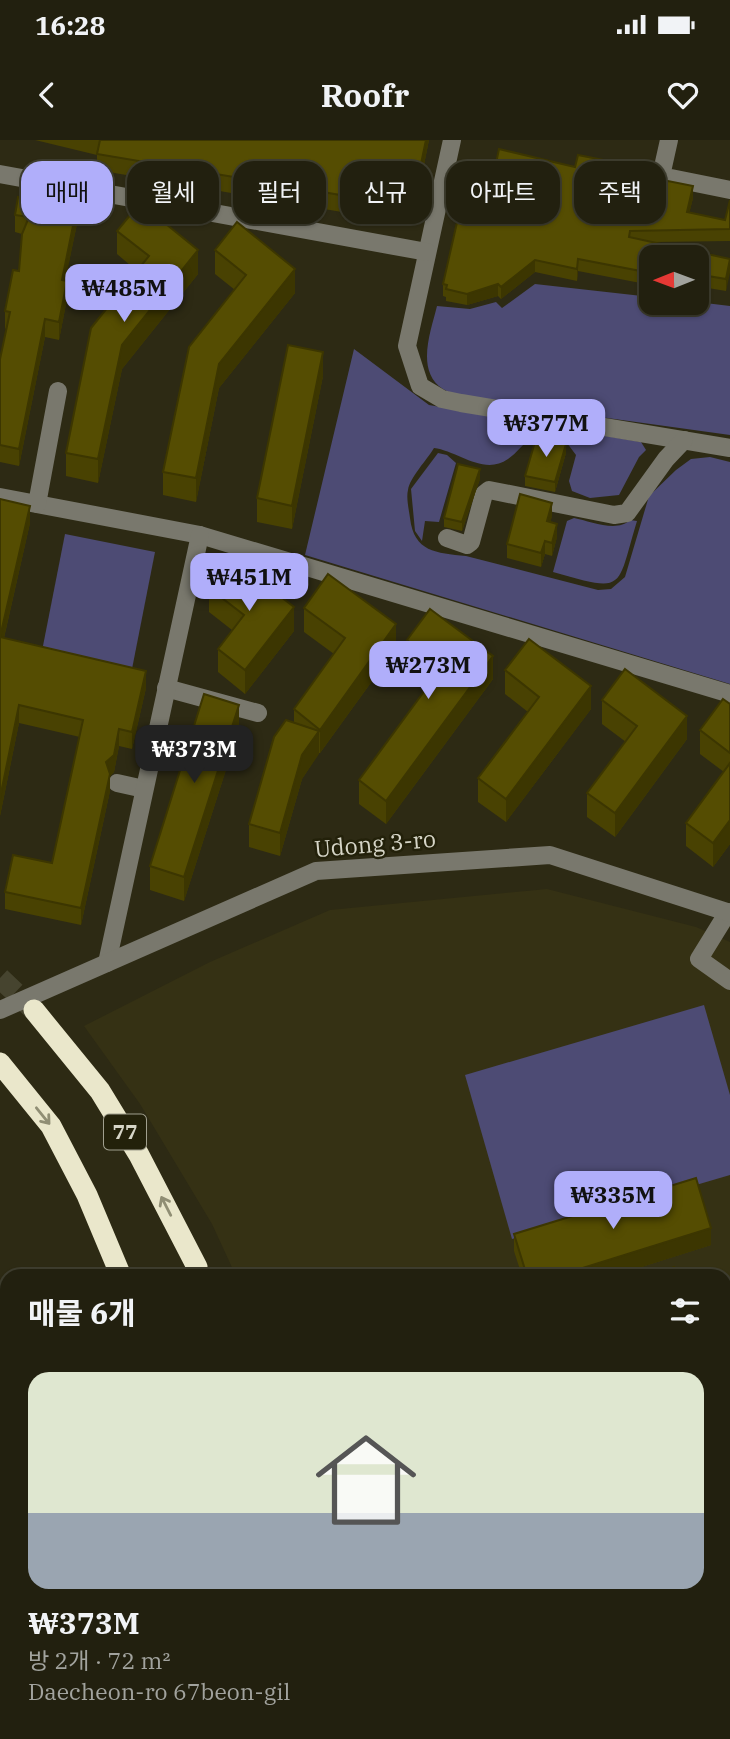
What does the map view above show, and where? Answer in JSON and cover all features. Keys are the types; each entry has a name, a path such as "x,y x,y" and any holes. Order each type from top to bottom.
{"highway":[{"name":"77","path":"34,1010 100,1091 139,1155 197,1267"},
{"path":"0,1063 51,1126 87,1195 118,1269"}],"street":[{"path":"452,140 407,346 419,386 442,399 461,403 730,448"},
{"path":"669,140 661,176 730,190"},
{"path":"0,174 427,252"},
{"path":"37,504 58,391"},
{"path":"447,538 467,545 471,542 484,494 489,490 614,515 627,513 666,459 684,440"},
{"path":"0,497 200,536 730,694"},
{"path":"107,963 200,536"},
{"path":"166,688 258,713"},
{"path":"117,782 144,789"},
{"name":"Udong 3-ro","path":"0,1010 316,871 550,855 729,912"},
{"path":"729,912 699,959 730,981"}],"shaded area":[{"path":"535,284 639,296 639,315 709,315 709,303 730,306 730,435 470,399 443,389 434,381 427,361 437,306 470,309 496,302 502,308"},
{"path":"354,349 429,405 641,442 646,450 639,457 619,495 590,498 572,491 569,481 576,455 567,443 533,437 508,459 490,465 434,448 412,480 407,497 416,538 428,549 436,552 466,556 598,590 611,589 625,577 649,496 691,459 710,457 730,462 730,684 305,555"},
{"path":"438,453 447,455 456,463 439,522 425,521 422,541 415,531 411,489"},
{"path":"574,518 611,526 625,524 630,520 637,521 621,573 615,580 594,583 553,572 567,521"},
{"path":"65,534 155,552 131,674 41,656"},
{"path":"547,889 696,927 730,942 730,1269 233,1269 212,1224 140,1104 84,1026 210,962 330,910"},
{"path":"704,1005 730,1095 730,1175 512,1239 465,1075"}],"building":[{"path":"100,140 426,140 422,161 340,161 340,195 326,193 326,161 233,161 233,177 219,175 219,161 139,161 97,154"},
{"path":"499,149 550,161 496,161"},
{"path":"578,155 608,161 576,161"},
{"path":"560,163 574,167 574,224 666,224 668,181 693,186 687,212 725,220 730,200 730,229 630,231 629,237 666,245 639,245 639,271 578,259 577,269 535,260 501,287 498,284 467,294 446,289 447,285 443,284 457,224 560,224"},
{"path":"18,197 21,197 21,216 15,215"},
{"path":"127,219 127,224 166,224 198,250 122,345 98,459 66,453 91,328 149,256 117,231"},
{"path":"26,224 73,224 62,280 67,281 59,322 45,319 19,449 0,445 0,359 10,312 5,311 13,270 19,271 22,234"},
{"path":"235,224 239,224 295,269 219,364 196,478 163,472 189,347 246,275 215,250"},
{"path":"709,254 730,259 726,279 709,276"},
{"path":"288,345 323,352 292,506 257,498"},
{"path":"537,435 566,444 555,482 525,476"},
{"path":"458,464 480,469 462,522 444,518"},
{"path":"520,494 552,503 547,521 557,524 552,543 545,541 541,553 507,544"},
{"path":"0,499 30,506 0,637"},
{"path":"232,559 294,607 245,670 218,649 244,615 209,588"},
{"path":"328,574 396,624 320,730 294,709 345,638 304,608"},
{"path":"430,609 493,656 386,801 359,780 442,667 407,640"},
{"path":"0,637 146,671 132,732 119,729 114,755 106,762 110,774 81,908 5,892 13,855 52,863 83,720 19,705 0,798"},
{"path":"529,639 591,686 506,799 478,778 539,697 505,670"},
{"path":"625,669 687,716 615,813 587,793 637,726 602,700"},
{"path":"204,694 239,705 184,877 150,866"},
{"path":"723,699 730,704 730,753 700,730"},
{"path":"286,720 319,731 302,755 280,833 249,824 274,737"},
{"path":"730,763 730,820 713,843 686,823"},
{"path":"696,1178 711,1228 579,1269 525,1269 514,1234"}],"tunnel":[{"path":"0,978 34,1010"}]}
